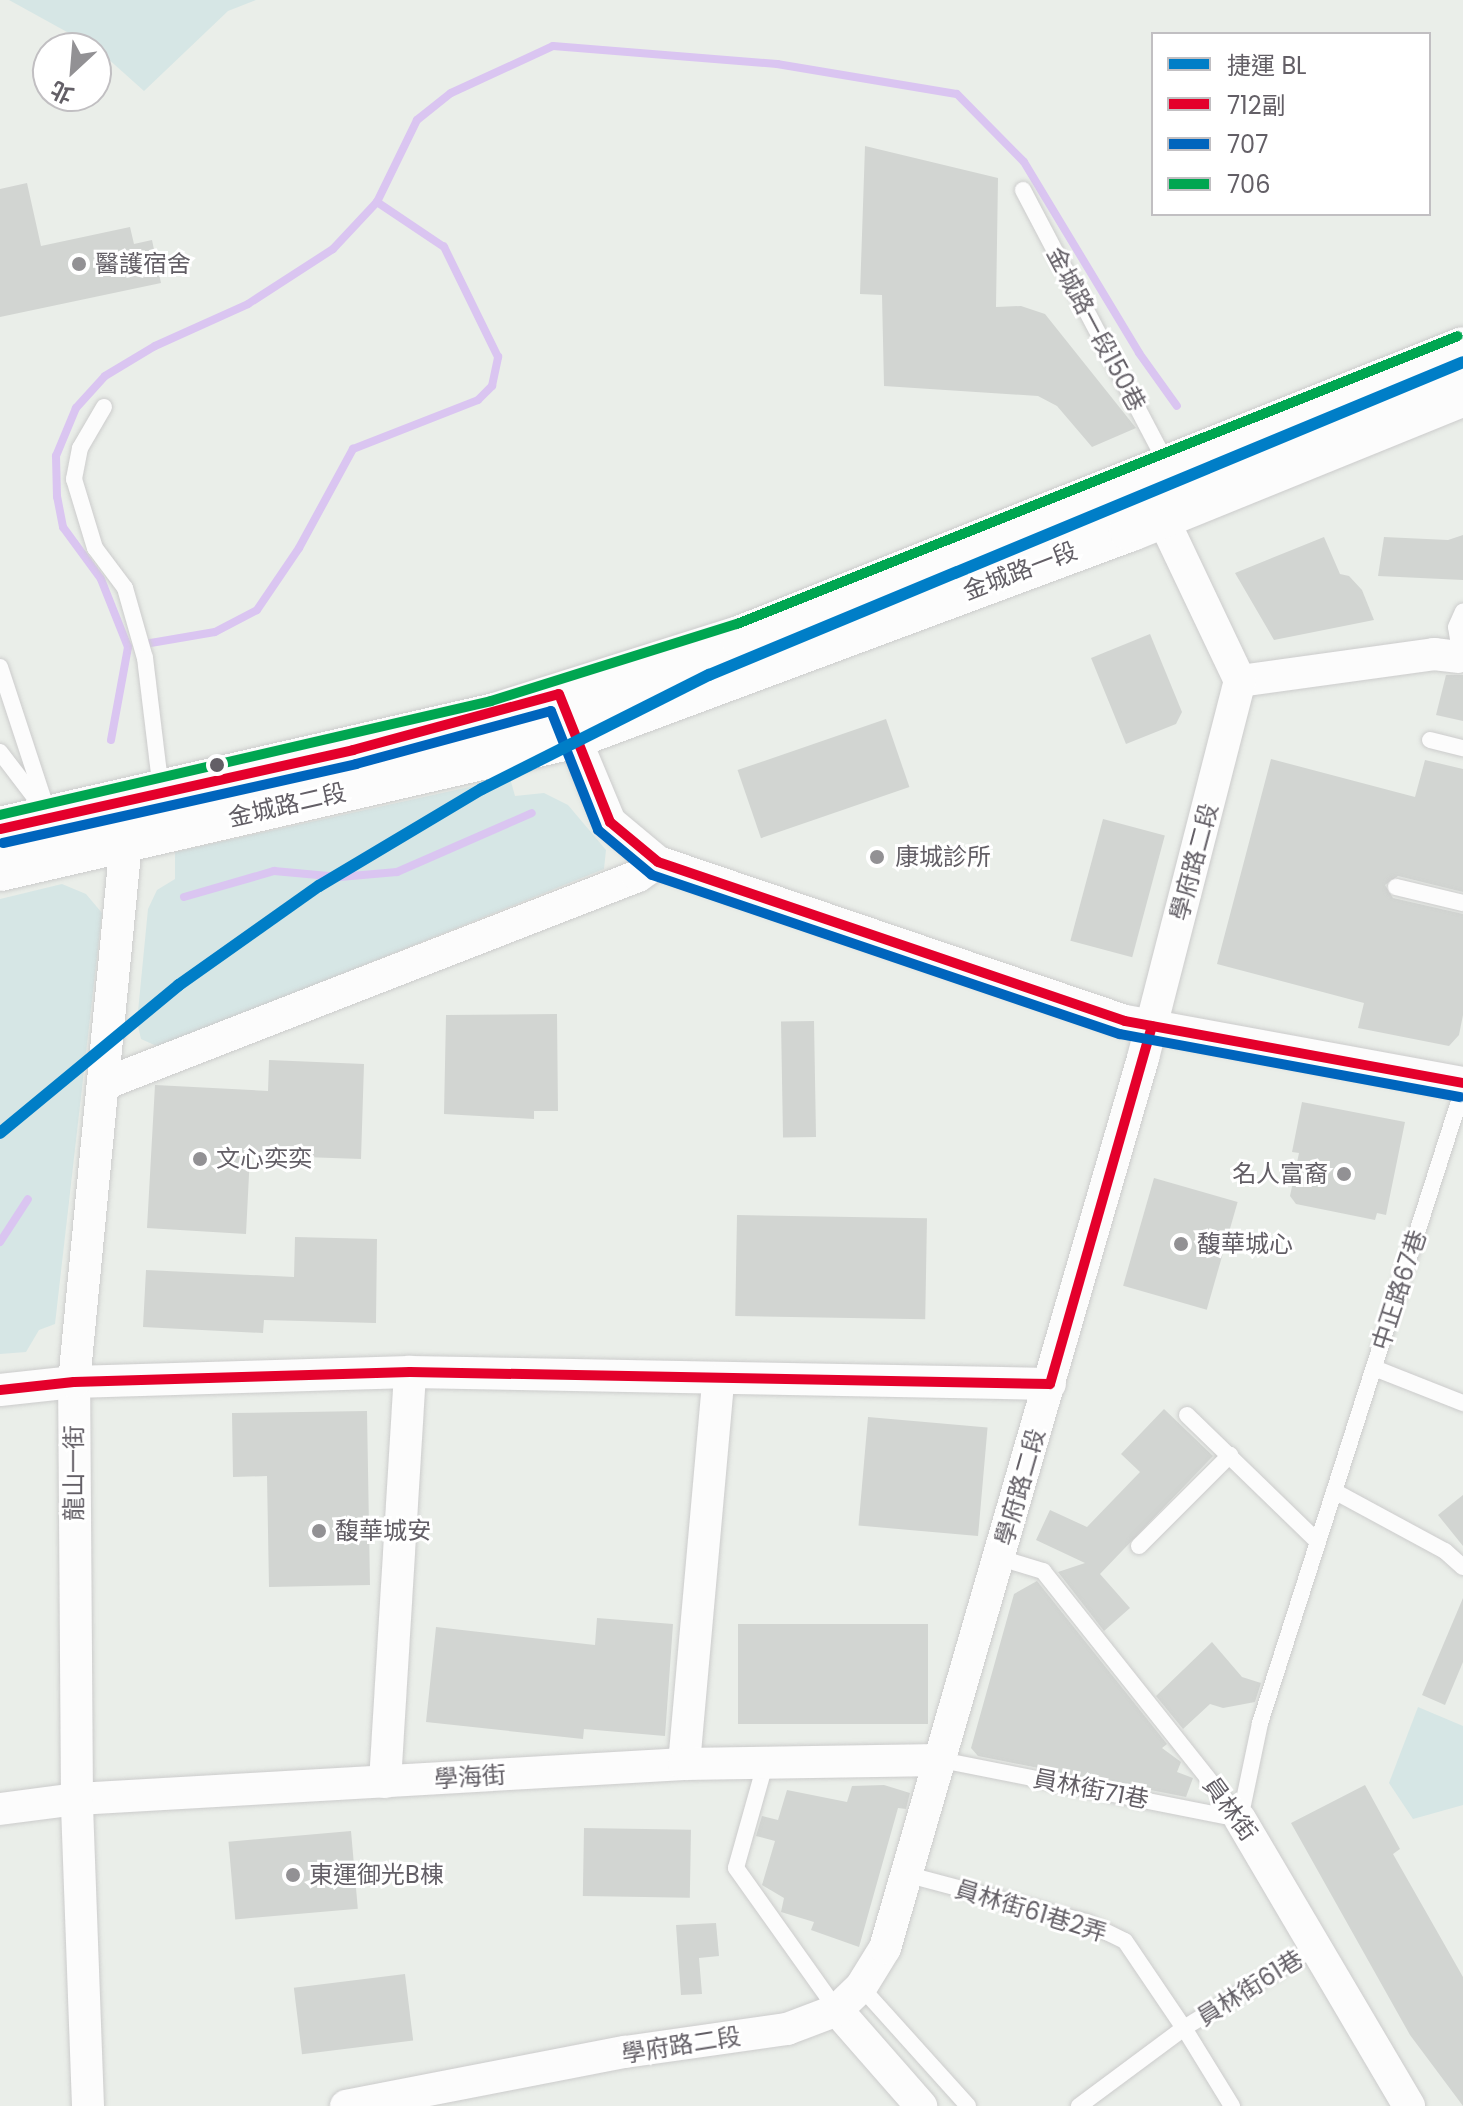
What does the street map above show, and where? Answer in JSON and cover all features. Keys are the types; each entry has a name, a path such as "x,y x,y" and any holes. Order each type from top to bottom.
{"main road":[{"name":"金城路一段","path":"572,737 871,628 1158,487 1463,349"},
{"name":"金城路一段","path":"559,694 742,637 1158,487 1463,394"},
{"name":"金城路二段","path":"0,869 54,837 161,792 495,715 559,694"},
{"name":"金城路二段","path":"0,829 54,837 126,842 572,737"}],"street":[{"path":"1158,487 1240,681 1434,654 1460,657"},
{"name":"學府路二段","path":"346,2106 625,2052 787,2029 837,2010 861,1987 885,1948 909,1875 1152,1026 1240,681"},
{"path":"559,694 572,737 610,822 658,862 1152,1026 1463,1083"},
{"name":"龍山一街","path":"88,2106 77,1799 74,1382 126,842"},
{"path":"104,1084 638,876 658,862"},
{"path":"0,1390 74,1382 410,1372 718,1381 1050,1384"},
{"path":"385,1782 410,1372"},
{"path":"684,1764 718,1381"},
{"name":"學海街","path":"0,1809 77,1799 684,1764 941,1760"},
{"name":"員林街","path":"1240,1819 1409,2106"},
{"path":"837,2010 921,2106"}],"lane":[{"name":"金城路一段150巷","path":"1023,190 1158,487"},
{"path":"104,407 80,448 74,479 95,548 125,588 145,658 161,792"},
{"path":"1460,657 1457,616 1463,611"},
{"path":"0,667 54,837"},
{"path":"1430,740 1463,748"},
{"path":"0,752 54,837"},
{"path":"1396,887 1463,903"},
{"name":"中正路67巷","path":"1240,1819 1260,1723 1463,1089"},
{"path":"1374,1368 1463,1403"},
{"path":"1187,1415 1318,1542"},
{"path":"1139,1546 1230,1455"},
{"path":"1334,1491 1463,1567"},
{"name":"員林街","path":"1000,1558 1043,1571 1240,1819"},
{"name":"員林街71巷","path":"941,1760 1240,1819"},
{"path":"766,1761 736,1868 837,2010"},
{"name":"員林街61巷2弄","path":"909,1875 1086,1922 1125,1941 1232,2106"},
{"name":"員林街61巷","path":"1184,2028 1315,1947"},
{"path":"861,1987 968,2106"},
{"path":"1085,2100 1184,2028"}],"shaded area":[{"path":"9,0 256,0 228,11 144,91 112,62 112,32 67,32"},
{"path":"510,778 515,796 544,793 568,805 606,850 604,869 159,1047 141,1039 137,1022 148,909 157,890 175,879 175,852"},
{"path":"62,884 86,894 102,913 55,1324 39,1330 26,1352 0,1354 0,899"},
{"path":"1418,1707 1463,1726 1463,1805 1413,1819 1389,1783"}],"building":[{"path":"865,146 998,178 996,307 1021,306 1045,314 1136,428 1092,447 1057,406 1038,396 884,386 882,295 860,294"},
{"name":"醫護宿舍","path":"27,183 41,246 130,227 134,244 152,240 161,283 0,317 0,189"},
{"path":"1463,535 1463,580 1378,576 1384,537 1448,540"},
{"path":"1324,537 1340,574 1349,576 1362,590 1374,620 1274,640 1235,573"},
{"path":"1150,634 1182,712 1176,724 1126,744 1091,658"},
{"path":"1446,675 1463,675 1463,721 1436,715"},
{"path":"886,719 909,787 761,838 738,770"},
{"path":"1271,759 1415,797 1425,760 1463,769 1463,892 1398,876 1385,885 1393,898 1463,914 1463,1015 1459,1035 1449,1046 1358,1028 1364,1003 1217,964"},
{"path":"1103,819 1165,836 1132,957 1070,941"},
{"path":"557,1014 558,1111 534,1111 534,1119 444,1114 446,1015"},
{"path":"814,1021 816,1137 783,1138 781,1022"},
{"path":"269,1060 364,1064 361,1159 250,1155 246,1234 147,1228 155,1085 268,1091"},
{"name":"名人富裔","path":"1302,1102 1405,1122 1386,1215 1377,1213 1375,1220 1296,1204 1290,1196 1299,1153 1292,1152"},
{"name":"馥華城心","path":"1154,1178 1238,1202 1207,1310 1123,1286"},
{"path":"737,1215 927,1218 925,1319 735,1316"},
{"path":"295,1237 377,1239 376,1323 264,1320 263,1333 143,1327 146,1270 294,1277"},
{"path":"1164,1409 1213,1456 1100,1574 1130,1608 1104,1631 1058,1572 1085,1563 1036,1540 1050,1510 1087,1527 1140,1472 1121,1454"},
{"name":"馥華城安","path":"367,1411 370,1585 269,1587 267,1476 233,1477 232,1413"},
{"path":"868,1417 988,1427 978,1536 859,1526"},
{"path":"1463,1495 1463,1546 1438,1515"},
{"path":"1037,1581 1167,1744 1162,1748 1181,1762 1177,1772 1193,1778 1186,1797 978,1756 971,1748 1014,1594"},
{"path":"1463,1598 1463,1662 1445,1705 1422,1695"},
{"path":"597,1618 673,1624 665,1736 584,1729 583,1739 426,1722 436,1627 595,1645"},
{"path":"738,1624 928,1624 928,1724 738,1724"},
{"path":"1212,1642 1242,1677 1261,1683 1255,1702 1223,1708 1210,1704 1183,1729 1156,1696"},
{"path":"884,1785 910,1793 906,1809 898,1808 859,1947 811,1930 814,1922 781,1912 784,1898 762,1885 775,1841 756,1836 762,1816 778,1820 787,1790 847,1802 852,1786"},
{"path":"1365,1785 1400,1849 1393,1854 1463,1977 1463,2106 1410,2035 1291,1823"},
{"path":"584,1828 691,1830 690,1898 583,1896"},
{"name":"東運御光B棟","path":"351,1831 358,1909 235,1919 228,1842"},
{"path":"716,1923 719,1956 699,1958 702,1994 681,1995 676,1925"},
{"path":"405,1974 413,2041 302,2054 294,1988"}],"waterway":[{"path":"111,740 128,647 101,579 63,527 57,497 56,456 76,408 105,376 155,346 248,304 333,249 377,202 417,120 451,93 553,46 777,64 957,94 1024,162 1139,353 1177,406"},
{"path":"139,645 215,632 257,610 299,548 353,449 478,400 492,386 498,357 444,247 377,202"},
{"path":"184,897 274,871 340,877 397,872 532,813"},
{"path":"0,1242 28,1199"}],"metro line":[{"name":"BL","path":"0,1133 179,985 319,886 482,789 709,675 1463,362"}],"transit line":[{"name":"706","path":"0,815 491,701 737,624 1458,336"},
{"name":"712副","path":"559,694 610,822 658,862 1125,1021 1463,1083"},
{"name":"712副","path":"0,829 353,750 559,694"},
{"name":"707","path":"3,843 356,764 551,711 598,830 652,875 1120,1034 1460,1097"},
{"name":"712副","path":"0,1390 74,1382 410,1372 1050,1384 1152,1026"}],"place":[{"name":"醫護宿舍","path":"79,264"},
{"name":"康城診所","path":"877,857"},
{"name":"文心奕奕","path":"200,1159"},
{"name":"名人富裔","path":"1344,1174"},
{"name":"馥華城心","path":"1181,1244"},
{"name":"馥華城安","path":"319,1531"},
{"name":"東運御光B棟","path":"293,1875"}]}
